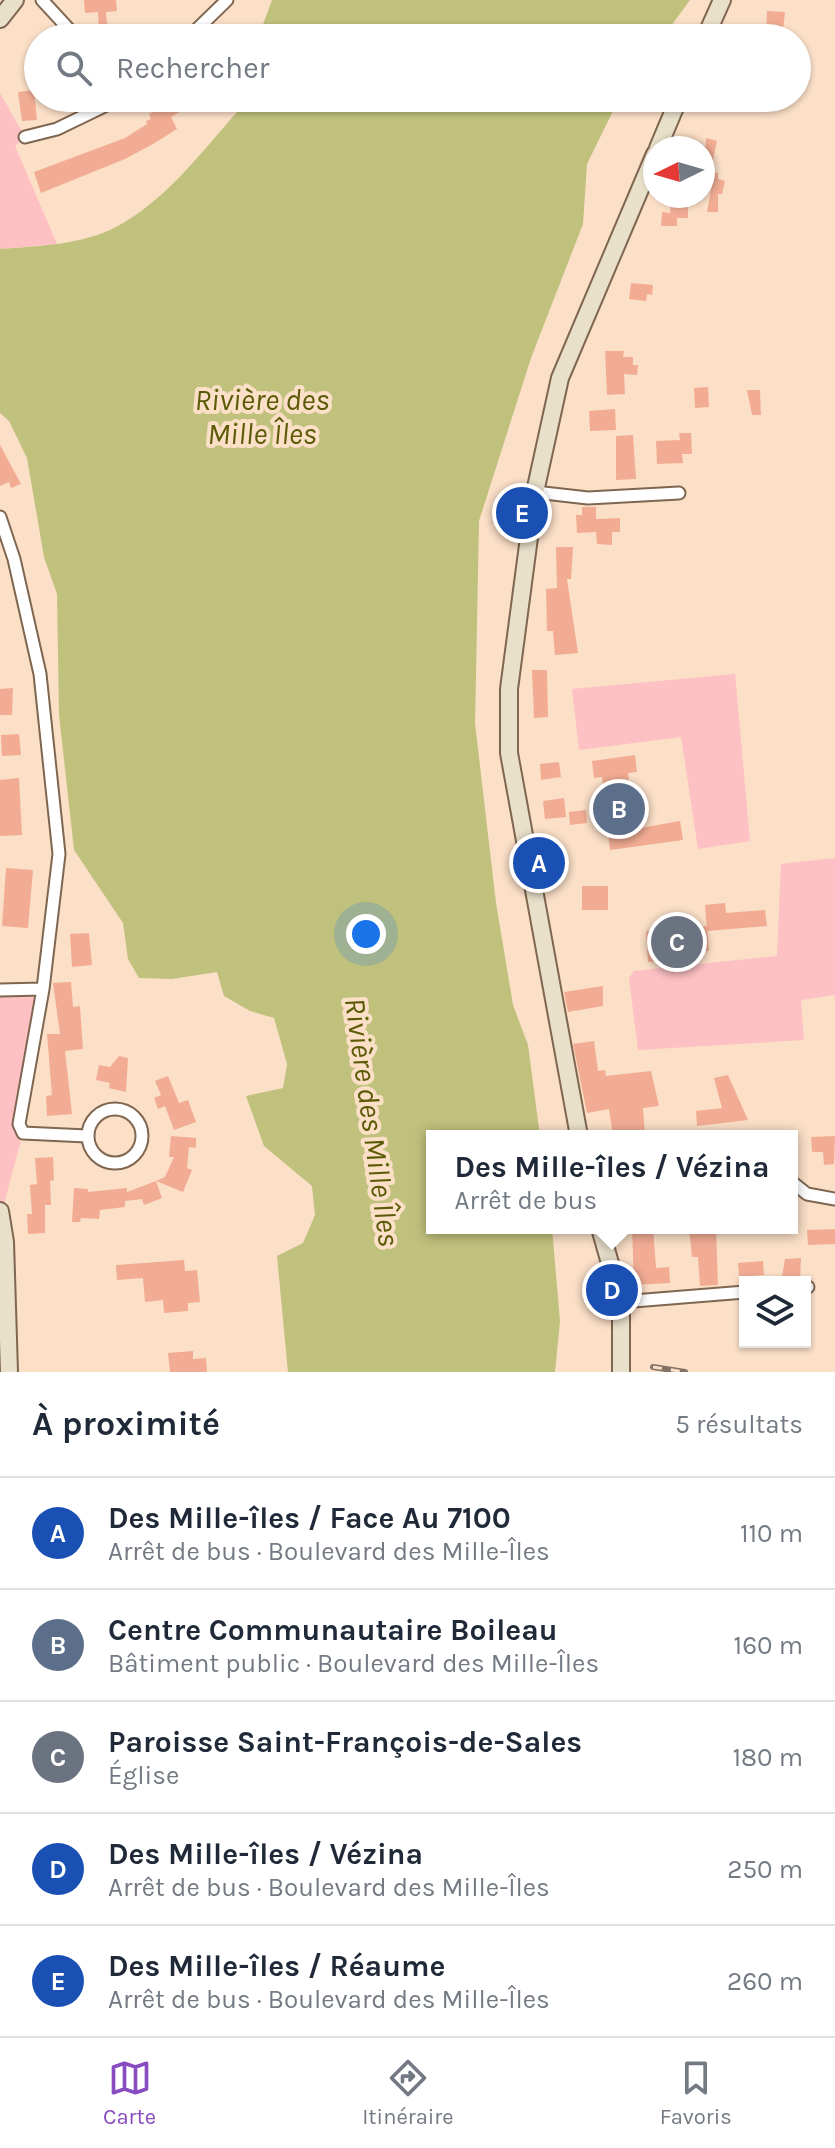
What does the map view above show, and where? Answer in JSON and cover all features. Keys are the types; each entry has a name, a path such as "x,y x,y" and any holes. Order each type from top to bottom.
{"street":[{"path":"0,19 15,0"},
{"path":"42,0 64,24"},
{"path":"202,24 227,0"},
{"path":"711,24 722,0"},
{"path":"25,137 95,112"},
{"path":"663,136 673,112"},
{"path":"578,1130 509,753 509,689 535,492 560,378 643,182"},
{"path":"535,492 588,498 679,493"},
{"path":"0,517 14,559 40,674 57,829 56,888 43,989 19,1124 23,1133 87,1136"},
{"path":"0,990 43,989"},
{"path":"115,1109 137,1120 142,1137 140,1146 128,1160 110,1163 94,1153 87,1136 99,1114 115,1109"},
{"path":"798,1187 807,1194 835,1199"},
{"path":"0,1211 5,1242 9,1372"},
{"path":"602,1234 621,1302 621,1372"},
{"path":"621,1302 739,1292"}],"shaded area":[{"path":"0,93 25,137 15,146 57,244 0,249"},
{"path":"735,674 750,841 698,849 681,737 579,750 572,689"},
{"path":"835,858 835,995 801,1000 804,1040 638,1050 629,978 634,971 777,956 781,864"},
{"path":"43,989 23,1133 0,1219 0,990"}],"water":[{"path":"272,0 690,0 672,24 263,24"},
{"name":"Rivière des Mille Îles","path":"237,112 613,112 587,164 583,224 531,358 479,521 475,723 496,903 513,1005 528,1045 539,1130 426,1130 426,1234 553,1234 560,1321 555,1372 288,1372 277,1256 303,1243 315,1215 312,1186 264,1146 246,1096 283,1088 287,1064 274,1018 250,1011 224,996 217,972 172,979 139,978 128,959 123,923 74,850 59,715 57,594 44,557 27,458 9,421 0,413 0,249 59,244 103,233 134,217 196,159"}],"building":[{"path":"84,0 116,0 117,11 106,12 107,24 99,24 98,12 85,13"},
{"path":"767,11 785,12 784,24 767,24"},
{"path":"24,91 24,112 36,112 37,120 22,121 18,92"},
{"path":"180,112 171,117 177,129 125,159 41,193 34,172 125,138 147,124 146,121 151,119 149,114"},
{"path":"715,173 718,173 718,179 725,181 722,194 718,194 718,212 707,212 708,208 715,208"},
{"path":"670,208 688,208 688,218 677,218 677,226 661,226 662,212 670,213"},
{"path":"631,283 653,285 652,295 647,294 646,301 629,299"},
{"path":"605,351 624,351 623,357 633,357 633,365 638,365 637,375 624,374 625,394 607,395"},
{"path":"708,387 709,407 695,408 694,388"},
{"path":"747,390 760,390 761,415 752,415"},
{"path":"615,409 616,430 590,431 589,411"},
{"path":"679,433 691,433 692,454 682,454 683,463 657,464 656,441 680,440"},
{"path":"633,435 636,479 616,480 616,436"},
{"path":"0,445 21,484 11,488 9,482 0,486"},
{"path":"582,507 596,507 596,519 620,518 620,532 612,532 612,545 597,544 596,532 577,533 576,515 582,515"},
{"path":"556,547 573,547 571,579 567,579 578,653 555,655 553,631 547,631 546,589 557,588"},
{"path":"532,670 547,670 548,717 534,718"},
{"path":"13,688 12,715 0,715 0,689"},
{"path":"19,734 21,755 2,756 1,735"},
{"path":"635,755 637,772 628,773 635,829 680,821 683,840 610,850 602,777 594,778 592,761"},
{"path":"559,762 561,777 541,780 540,764"},
{"path":"19,778 22,835 0,836 0,780"},
{"path":"564,798 566,817 545,819 543,801"},
{"path":"586,810 587,823 570,825 569,812"},
{"path":"6,868 33,870 28,928 2,926"},
{"path":"582,886 608,886 608,910 582,910"},
{"path":"725,903 726,913 765,910 767,926 707,931 705,905"},
{"path":"707,926 709,951 694,952 694,958 648,962 646,931"},
{"path":"89,933 92,965 72,967 70,934"},
{"path":"71,982 73,1007 80,1006 83,1049 65,1051 72,1114 47,1116 46,1096 52,1095 47,1034 60,1034 53,983"},
{"path":"603,986 603,1006 568,1012 564,992"},
{"path":"594,1041 598,1071 605,1070 606,1076 651,1071 659,1106 643,1108 645,1130 612,1130 609,1109 587,1113 573,1044"},
{"path":"119,1056 128,1058 126,1092 109,1088 110,1083 96,1080 99,1065 110,1067"},
{"path":"728,1075 748,1120 697,1126 696,1111 722,1108 714,1078"},
{"path":"168,1076 179,1103 188,1100 196,1122 174,1130 165,1106 158,1109 154,1098 161,1095 155,1081"},
{"path":"171,1136 196,1138 196,1148 189,1147 187,1168 192,1170 183,1192 156,1181 165,1177 174,1157 169,1157"},
{"path":"835,1136 834,1164 824,1165 823,1152 812,1152 811,1137"},
{"path":"53,1157 54,1180 50,1181 51,1205 45,1205 45,1233 28,1234 27,1214 32,1214 30,1185 37,1184 35,1158"},
{"path":"156,1181 162,1198 144,1205 142,1199 125,1201 125,1207 100,1210 99,1219 81,1218 80,1222 72,1222 74,1188 88,1189 88,1192 127,1188 127,1192"},
{"path":"835,1229 835,1244 808,1245 807,1230"},
{"path":"632,1234 653,1234 656,1268 669,1267 670,1283 634,1285"},
{"path":"690,1234 716,1234 718,1285 700,1286 698,1257 692,1257"},
{"path":"801,1258 800,1276 782,1276 785,1259"},
{"path":"184,1260 185,1271 197,1270 200,1302 188,1303 188,1311 164,1313 163,1300 145,1302 143,1278 117,1280 116,1265"},
{"path":"763,1261 764,1275 739,1277 738,1263"},
{"path":"193,1351 193,1359 206,1358 207,1372 170,1372 168,1353"}],"railway":[{"path":"653,1367 685,1372"}],"place":[{"name":"Des Mille-îles / Réaume","path":"522,513"},
{"name":"Centre Communautaire Boileau","path":"619,809"},
{"name":"Des Mille-îles / Face Au 7100","path":"539,863"},
{"name":"Paroisse Saint-François-de-Sales","path":"677,942"},
{"name":"Des Mille-îles / Vézina","path":"612,1290"}]}
